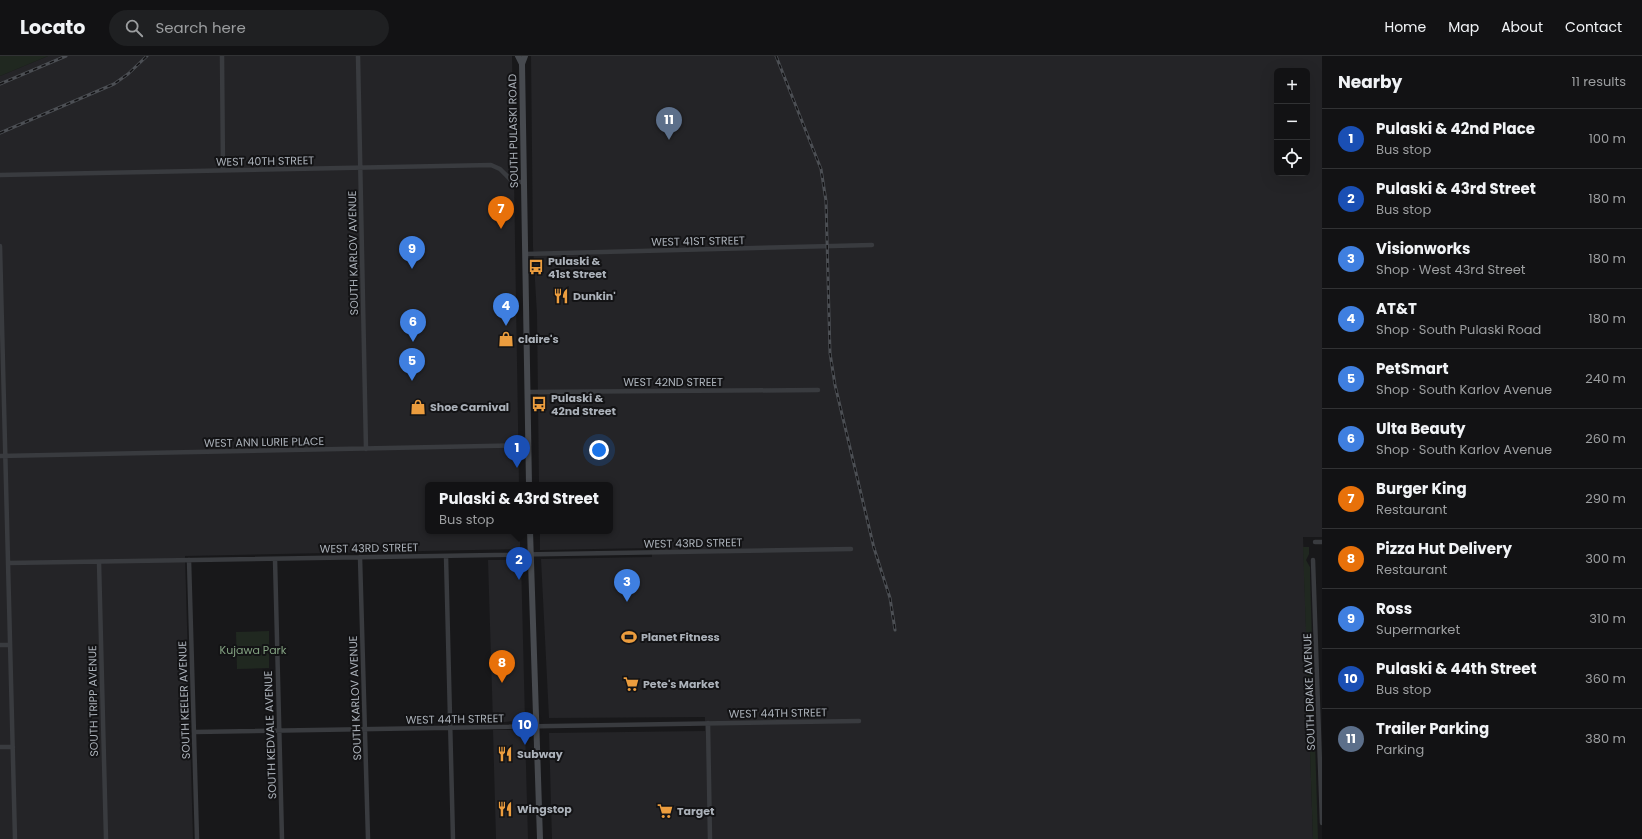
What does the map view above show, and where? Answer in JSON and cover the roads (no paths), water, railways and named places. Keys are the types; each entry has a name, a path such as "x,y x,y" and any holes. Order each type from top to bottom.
{"main road":[{"name":"SOUTH PULASKI ROAD","path":"518,56 522,64"},
{"name":"SOUTH PULASKI ROAD","path":"524,56 522,64 529,482"},
{"path":"530,534 540,839"}],"street":[{"path":"222,56 223,170"},
{"name":"SOUTH KARLOV AVENUE","path":"358,56 366,449"},
{"name":"WEST 40TH STREET","path":"0,175 491,165 500,169 513,182 524,182"},
{"name":"WEST 41ST STREET","path":"526,254 872,245"},
{"path":"0,246 3,456 8,563 15,839"},
{"name":"WEST 42ND STREET","path":"528,392 818,390"},
{"name":"WEST ANN LURIE PLACE","path":"3,456 529,445"},
{"path":"1315,542 1322,542"},
{"name":"WEST 43RD STREET","path":"8,563 850,549"},
{"path":"446,556 453,839"},
{"name":"SOUTH KARLOV AVENUE","path":"360,557 368,839"},
{"name":"SOUTH KEDVALE AVENUE","path":"275,559 282,839"},
{"name":"SOUTH KEELER AVENUE","path":"189,560 197,839"},
{"name":"SOUTH DRAKE AVENUE","path":"1314,560 1320,713 1322,823"},
{"name":"SOUTH TRIPP AVENUE","path":"99,562 106,839"},
{"path":"0,645 10,645"},
{"name":"WEST 44TH STREET","path":"194,732 859,721"},
{"path":"708,723 710,839"},
{"path":"0,747 13,747"}],"railway":[{"path":"0,84 66,56"},
{"path":"0,133 114,84 128,74 147,56"},
{"path":"776,56 821,169 826,201 830,353 835,385 874,548 890,598 895,630"}],"place":[{"name":"Trailer Parking","path":"669,140"},
{"name":"Burger King","path":"501,229"},
{"name":"Pulaski & 41st Street","path":"536,267"},
{"name":"Ross","path":"412,269"},
{"name":"Dunkin'","path":"561,296"},
{"name":"AT&T","path":"506,326"},
{"name":"claire's","path":"506,339"},
{"name":"Ulta Beauty","path":"413,342"},
{"name":"PetSmart","path":"412,381"},
{"name":"Pulaski & 42nd Street","path":"539,404"},
{"name":"Shoe Carnival","path":"418,407"},
{"name":"Pulaski & 42nd Place","path":"517,468"},
{"name":"Pulaski & 43rd Street","path":"519,580"},
{"name":"Visionworks","path":"627,602"},
{"name":"Planet Fitness","path":"629,637"},
{"name":"Pizza Hut Delivery","path":"502,683"},
{"name":"Pete's Market","path":"631,684"},
{"name":"Pulaski & 44th Street","path":"525,745"},
{"name":"Subway","path":"505,754"},
{"name":"Wingstop","path":"505,809"},
{"name":"Target","path":"665,811"}],"park label":[{"name":"Kujawa Park","path":"253,650"}]}
